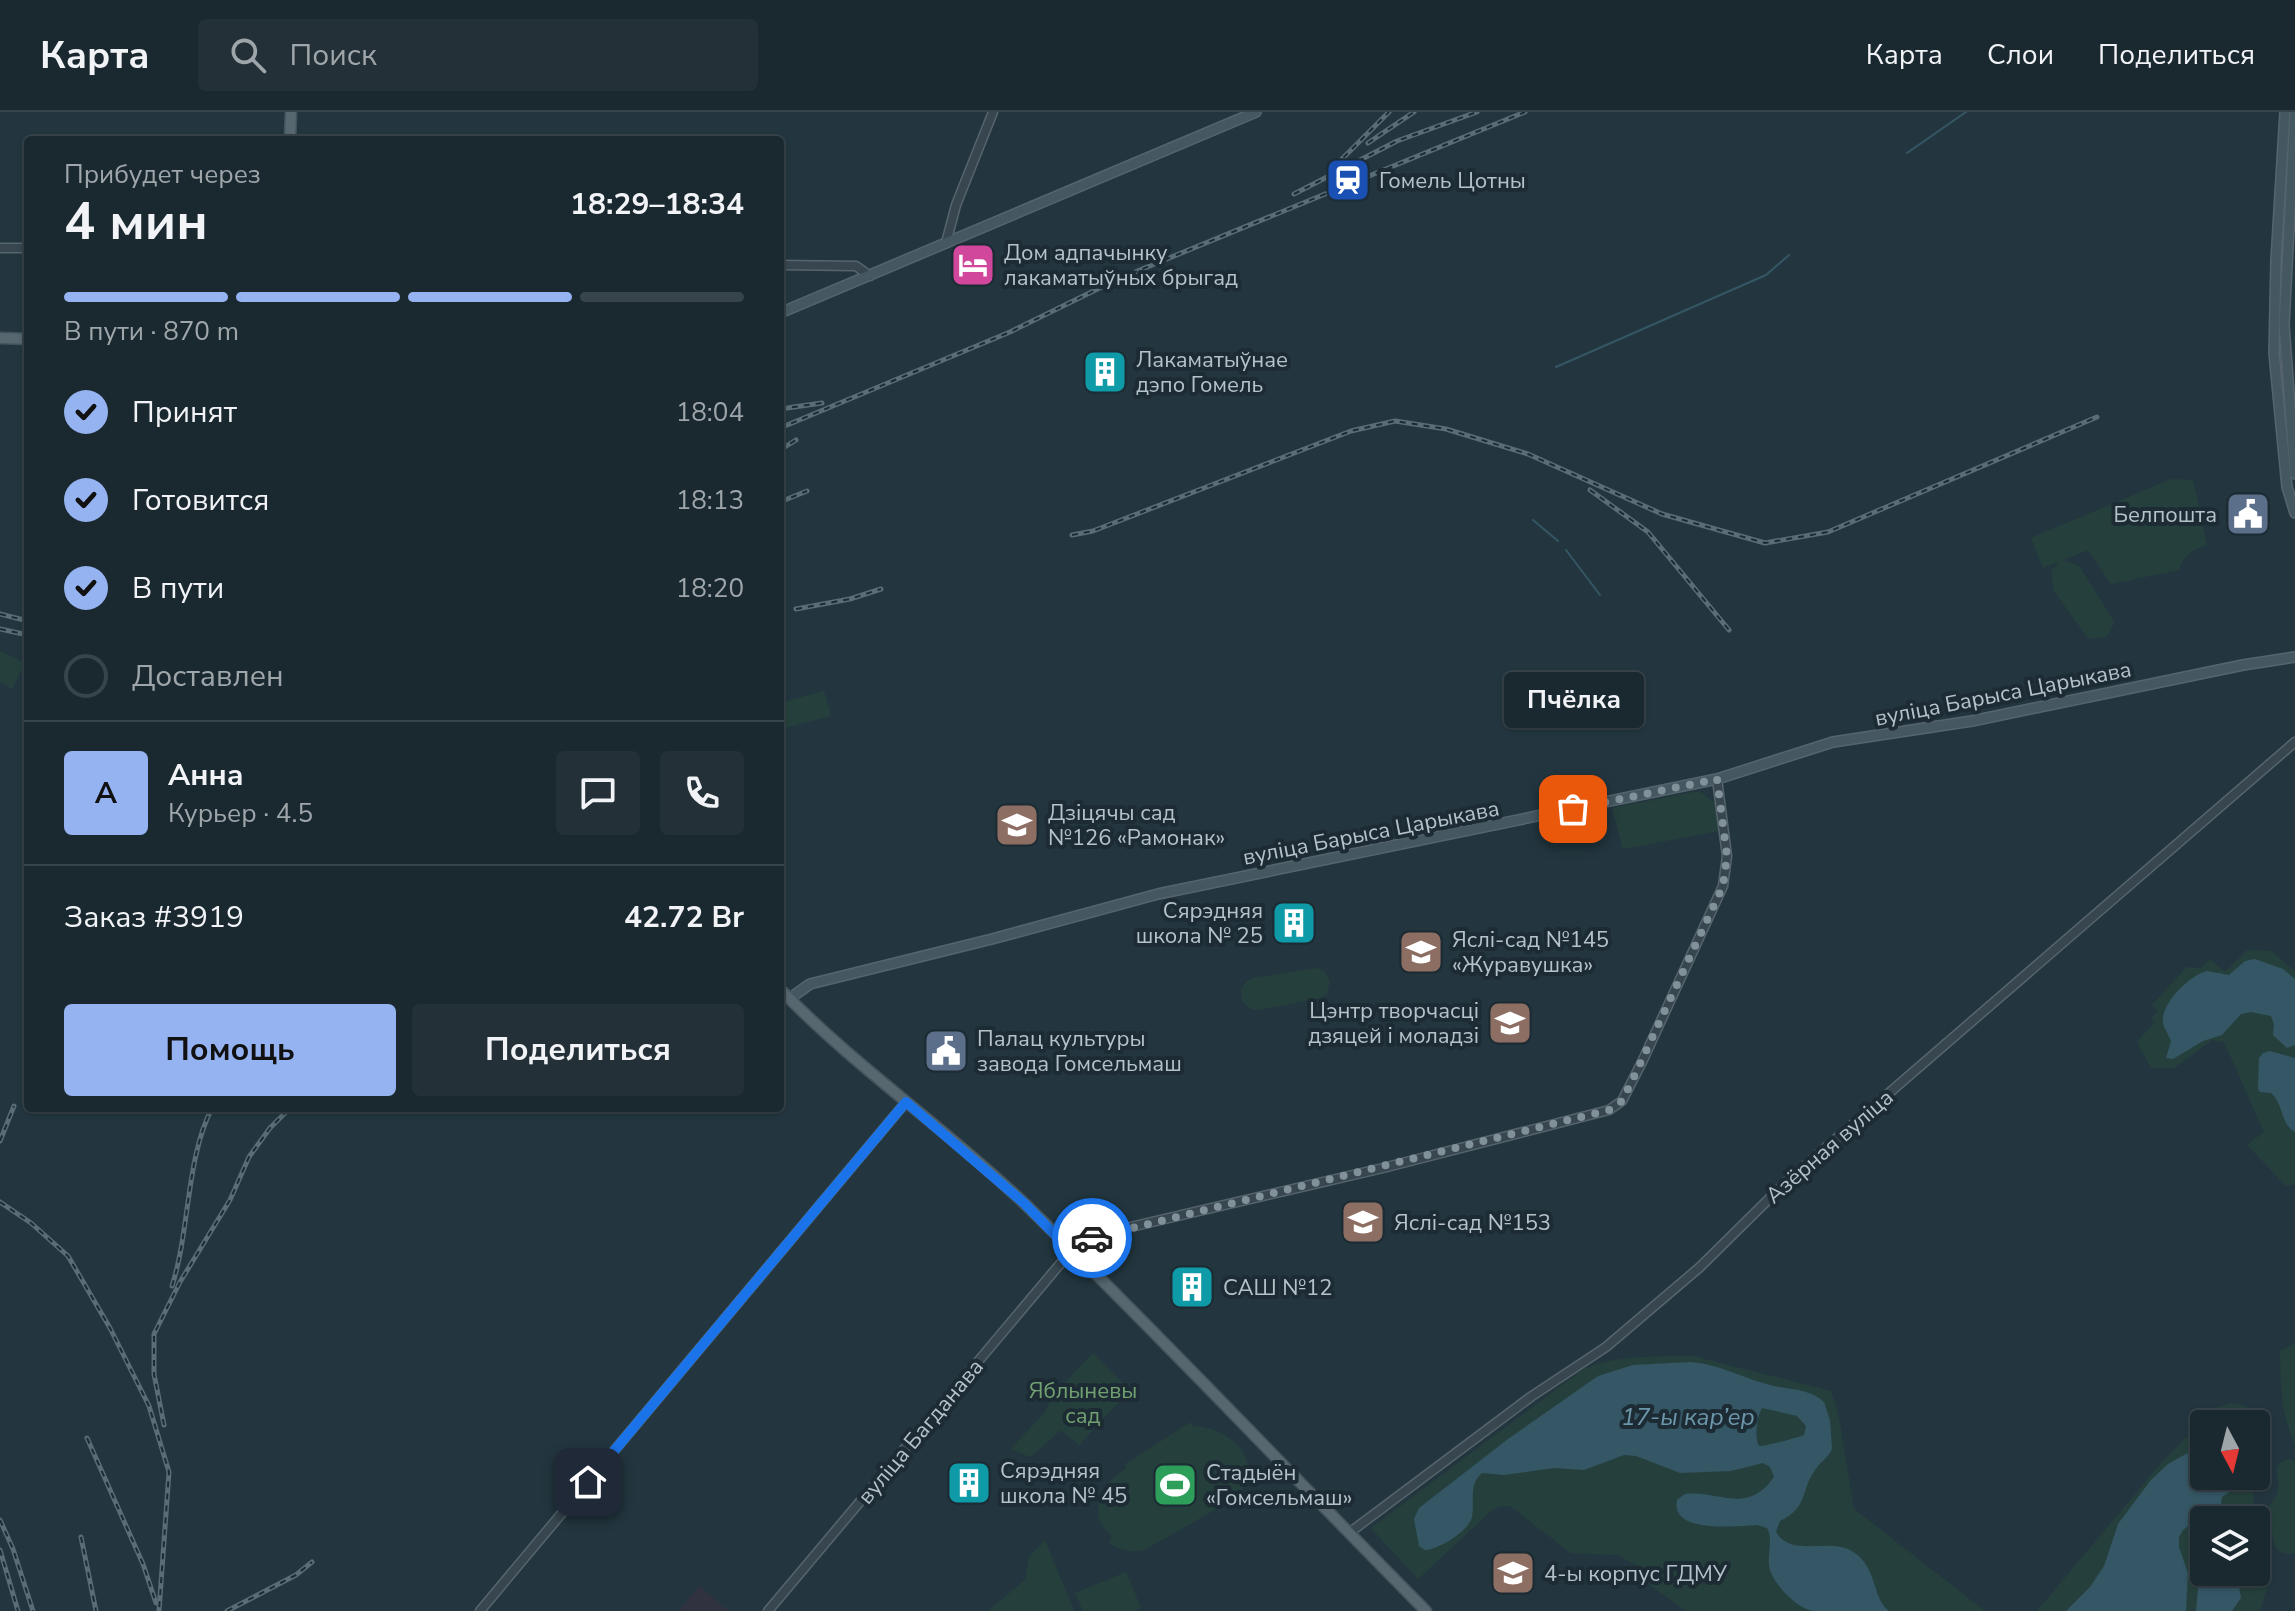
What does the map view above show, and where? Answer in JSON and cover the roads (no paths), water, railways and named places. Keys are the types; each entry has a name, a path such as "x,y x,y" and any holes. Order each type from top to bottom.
{"main road":[{"path":"290,136 291,112"},
{"path":"784,311 1256,112"},
{"path":"2285,112 2288,137"},
{"path":"2295,112 2288,137 2274,286 2287,487 2295,505"},
{"path":"0,338 24,339"},
{"path":"2281,377 2295,474"},
{"name":"вуліца Барыса Царыкава","path":"789,999 810,984 822,980 992,939 1158,894 1717,779 1833,742 1954,724 2295,657"},
{"path":"784,993 815,1025 1024,1203 1426,1611"}],"street":[{"path":"946,243 956,205 993,112"},
{"path":"0,248 24,248"},
{"path":"784,265 856,266 870,276"},
{"name":"Азёрная вуліца","path":"1349,1533 1532,1396 1628,1329 1709,1260 1759,1207 1840,1135 2295,742"},
{"path":"1071,1251 1085,1241 1109,1232 1393,1166 1616,1107 1642,1062 1723,886 1727,856 1717,779"},
{"path":"480,1611 906,1102"},
{"name":"вуліца Багданава","path":"768,1611 1071,1251"}],"water":[{"path":"2255,959 2283,969 2295,979 2295,1045 2287,1048 2273,1035 2271,1016 2251,1012 2241,1014 2222,1035 2203,1041 2173,1059 2166,1058 2171,1041 2163,1015 2178,991 2207,971 2229,975 2245,961"},
{"path":"2270,1051 2295,1058 2295,1132 2287,1124 2271,1093 2258,1089 2259,1058"},
{"name":"17-ы кар’ер","path":"1701,1363 1770,1385 1805,1392 1824,1402 1830,1420 1832,1449 1810,1478 1796,1510 1780,1521 1776,1532 1790,1544 1839,1546 1858,1555 1870,1571 1879,1597 1889,1611 1814,1611 1801,1606 1788,1596 1770,1570 1767,1528 1757,1525 1706,1526 1684,1518 1678,1511 1677,1500 1685,1494 1732,1499 1753,1496 1774,1477 1770,1467 1763,1463 1731,1471 1680,1473 1636,1456 1624,1455 1584,1470 1555,1468 1504,1475 1482,1473 1475,1483 1472,1517 1465,1528 1438,1547 1425,1550 1419,1546 1414,1519 1419,1508 1508,1439 1598,1376 1633,1365","holes":["1762,1408 1797,1416 1806,1426 1804,1435 1759,1446 1757,1427"]},
{"path":"2190,1452 2190,1490 2231,1490 2222,1497 2221,1506 2190,1506 2190,1525 2179,1537 2179,1547 2188,1573 2186,1611 2066,1611 2090,1587 2104,1566 2118,1524 2151,1480 2168,1464"},
{"path":"2198,1586 2239,1587 2241,1598 2232,1611 2196,1611"}],"waterway":[{"path":"1907,153 1966,112"},
{"path":"1556,367 1766,275 1789,255"},
{"path":"1533,520 1558,541"},
{"path":"1566,550 1600,595"}],"railway":[{"path":"1335,166 1389,112"},
{"path":"1368,143 1414,112"},
{"path":"1294,194 1397,141 1477,112"},
{"path":"784,426 1010,332 1118,279 1525,112"},
{"path":"784,408 822,403"},
{"path":"1072,535 1093,531 1351,431 1395,421 1446,429 1528,454 1662,514 1765,543 1828,532 2097,417"},
{"path":"784,448 796,440"},
{"path":"1590,490 1648,532 1729,630"},
{"path":"784,500 807,491"},
{"path":"796,609 850,599 881,589"},
{"path":"0,614 24,620"},
{"path":"0,629 24,634"},
{"path":"0,1141 14,1106"},
{"path":"172,1286 197,1149 210,1112"},
{"path":"164,1425 154,1374 154,1334 180,1282 230,1200 249,1157 286,1112"},
{"path":"0,1202 31,1223 68,1256 110,1328 149,1406 169,1472 159,1611"},
{"path":"87,1438 143,1564 156,1603"},
{"path":"0,1520 33,1611"},
{"path":"81,1537 96,1611"},
{"path":"0,1550 18,1611"},
{"path":"227,1611 296,1575 312,1562"}],"place":[{"name":"Гомель Цотны","path":"1348,180"},
{"name":"Дом адпачынку лакаматыўных брыгад","path":"973,265"},
{"name":"Лакаматыўнае дэпо Гомель","path":"1105,372"},
{"name":"Белпошта","path":"2248,514"},
{"name":"Пчёлка","path":"1573,809"},
{"name":"Дзіцячы сад №126 «Рамонак»","path":"1017,825"},
{"name":"Сярэдняя школа № 25","path":"1294,923"},
{"name":"Яслі-сад №145 «Журавушка»","path":"1421,952"},
{"name":"Цэнтр творчасці дзяцей і моладзі","path":"1510,1023"},
{"name":"Палац культуры завода Гомсельмаш","path":"946,1051"},
{"name":"Яслі-сад №153","path":"1363,1222"},
{"name":"САШ №12","path":"1192,1287"},
{"name":"Сярэдняя школа № 45","path":"969,1483"},
{"name":"Стадыён «Гомсельмаш»","path":"1175,1485"},
{"name":"4-ы корпус ГДМУ","path":"1513,1573"}],"park label":[{"name":"Яблыневы сад","path":"1083,1402"}]}
